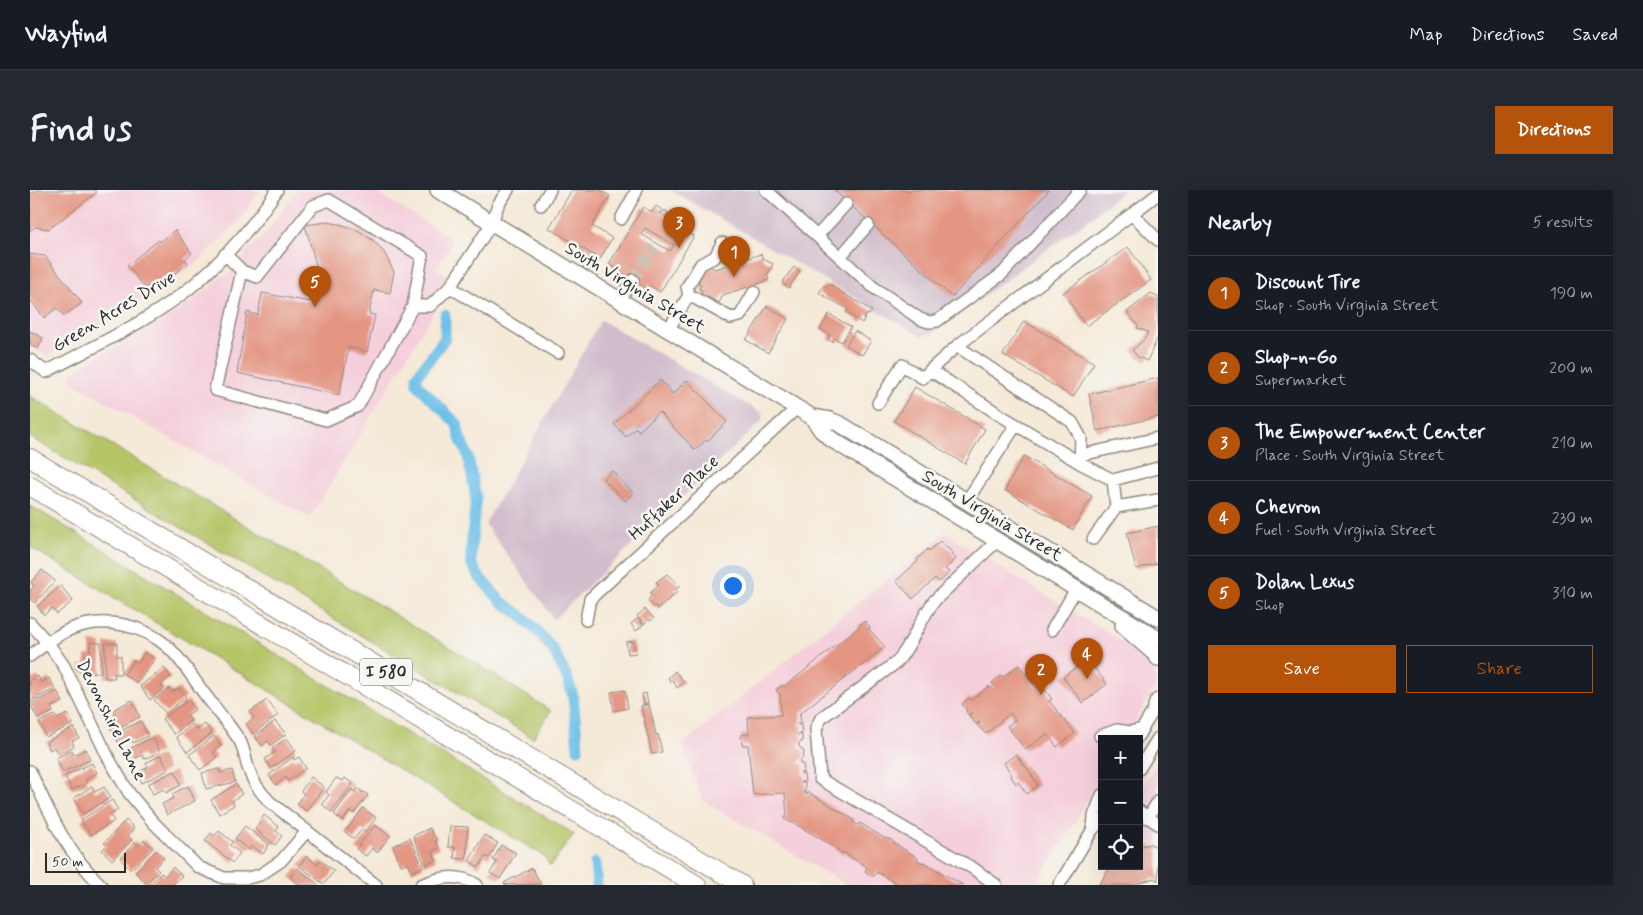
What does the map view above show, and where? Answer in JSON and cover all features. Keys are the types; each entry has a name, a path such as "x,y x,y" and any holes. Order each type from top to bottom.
{"highway":[{"name":"I 580","path":"30,458 742,885"},
{"name":"I 580","path":"30,486 697,885"}],"main road":[{"name":"South Virginia Street","path":"438,190 812,417 840,424 1158,618"},
{"name":"South Virginia Street","path":"812,417 821,430 831,439 996,542 1158,639"},
{"path":"1082,592 1158,658"},
{"path":"1138,606 1158,610"}],"street":[{"name":"Green Acres Drive","path":"30,360 46,372 171,302 197,282 243,238 277,190"},
{"path":"412,306 430,306 450,287 492,223 498,205 508,190"},
{"path":"540,205 550,190"},
{"path":"621,219 636,190"},
{"path":"766,190 873,287 920,319 929,322 937,321 1002,274 1080,190"},
{"path":"878,403 902,365 923,378 956,346 1158,194"},
{"path":"225,254 242,271 257,277 313,206 329,200 422,256 412,306 358,406 326,420 215,390 242,271"},
{"path":"817,236 846,204"},
{"path":"1132,214 1158,240"},
{"path":"840,257 868,225"},
{"path":"668,330 689,296 687,287 701,264 715,257 722,243 732,247 735,254"},
{"path":"620,300 633,280"},
{"path":"450,287 558,353"},
{"path":"689,296 731,318 740,316 754,292"},
{"path":"956,346 1072,422 1081,438 1081,459"},
{"path":"930,370 1016,425 1081,459 1113,480 1158,468"},
{"name":"Huffaker Place","path":"586,620 590,600 797,408"},
{"path":"966,502 1016,425"},
{"path":"1081,459 1158,438"},
{"path":"1093,539 1116,506 1113,480"},
{"path":"1116,506 1158,500"},
{"path":"996,542 931,605 905,652 897,662 821,718 816,729 820,779 996,885"},
{"path":"1052,630 1082,592"},
{"name":"Devonshire Lane","path":"30,623 48,643 64,666 109,759 129,793 153,822 198,867 224,878 248,878 260,875 281,862 307,831"},
{"path":"30,656 72,628 97,623 128,625 155,637 178,658 239,741 251,775 260,792 270,802 376,885"},
{"path":"1103,735 1117,730 1139,734 1157,703"},
{"path":"1143,762 1158,738"},
{"path":"30,771 63,840 74,856 101,885"},
{"path":"1148,818 1158,801"},
{"path":"1059,885 1098,824 1094,816 1098,806"},
{"path":"421,885 439,878 449,877 460,878 476,885"}],"shaded area":[{"path":"30,190 260,190 243,216 200,260 135,306 47,356 30,347"},
{"path":"297,190 372,190 449,237 451,242 449,248 436,268 453,280 310,518 70,381 71,374 82,366 181,309 222,276 227,276 245,257 245,253 255,243 260,241"},
{"path":"671,190 1125,190 1085,222 933,333 921,336"},
{"path":"601,320 762,413 762,421 554,619 485,524"},
{"path":"945,533 1142,654 1147,658 1153,669 1156,681 1155,688 1127,735 1098,735 1098,784 1036,885 846,885 702,800 682,744"},
{"path":"1158,762 1158,846 1143,837 1143,786"}],"green space":[{"path":"30,396 479,665 551,711 533,738 30,437"},
{"path":"30,506 574,834 550,866 545,857 524,844 30,547"}],"building":[{"path":"36,190 95,190 97,192 49,229 35,227 30,231 30,195"},
{"path":"572,190 600,190 610,196 592,226 612,238 600,259 549,228"},
{"path":"834,190 1049,190 952,297"},
{"path":"656,206 662,210 659,214 664,210 668,212 665,217 694,236 660,292 649,285 647,289 609,264 643,207 652,212","holes":["645,228 674,245 670,251 641,234"]},
{"path":"328,222 361,232 375,242 385,254 394,272 390,293 374,290 369,314 375,315 367,352 349,347 339,395 237,373 247,312 258,315 262,293 310,302 317,268 305,225"},
{"path":"175,230 192,253 185,259 188,263 156,288 153,283 145,288 127,265"},
{"path":"1128,247 1151,280 1086,326 1063,293"},
{"path":"30,254 45,256 82,303 64,316 57,308 44,318 30,299"},
{"path":"761,254 763,259 773,264 767,275 769,280 723,295 719,303 701,294 703,291 699,289 701,285 698,283 706,265 715,269"},
{"path":"794,267 800,271 789,288 782,283"},
{"path":"829,284 872,311 869,315 867,314 862,323 846,312 848,309 819,293 824,285 827,287"},
{"path":"1151,293 1158,297 1158,337 1147,361 1138,357 1132,350 1144,340 1148,332 1137,328 1138,326 1127,312"},
{"path":"767,306 788,319 768,353 746,340"},
{"path":"829,314 851,327 842,342 834,338 832,342 828,339 830,335 820,329"},
{"path":"1024,321 1094,363 1073,397 1003,355"},
{"path":"30,331 43,338 38,349 30,345"},
{"path":"855,331 871,341 862,355 846,345"},
{"path":"1158,378 1158,417 1097,431 1089,394"},
{"path":"660,380 673,394 687,380 727,422 695,450 659,412 639,431 636,428 626,437 614,424"},
{"path":"915,387 985,429 965,464 894,421"},
{"path":"1024,456 1092,496 1073,530 1005,490"},
{"path":"612,471 633,493 625,501 603,479"},
{"path":"1158,526 1158,563 1136,569 1127,533"},
{"path":"940,541 952,552 956,559 945,569 949,572 945,577 939,582 935,578 913,599 896,581 928,549 929,551"},
{"path":"42,570 55,581 35,603 30,599 30,591 34,586 31,582"},
{"path":"667,574 680,586 675,590 677,592 658,609 648,600 652,595 650,593 659,585 656,582"},
{"path":"61,586 73,601 57,614 52,608 44,615 37,606"},
{"path":"645,609 654,618 650,621 649,619 644,624 637,616"},
{"path":"638,618 643,625 636,631 631,624"},
{"path":"865,621 870,627 869,629 885,647 799,714 801,723 798,723 798,725 801,725 802,733 798,735 802,734 802,742 799,743 799,746 804,752 803,758 800,760 800,764 803,764 804,772 801,772 801,774 804,774 805,782 801,782 805,783 805,792 803,792 807,795 808,792 854,820 853,822 858,825 860,823 884,838 892,840 918,858 917,860 963,885 899,885 877,872 874,876 871,876 865,871 867,867 784,819 787,815 785,793 753,795 748,745 742,745 741,735 749,734 748,717 781,715 780,694 776,690 783,685 784,687"},
{"path":"633,641 636,653 628,654 626,642"},
{"path":"90,642 101,643 101,673 80,672 80,665 85,666 85,655 90,655"},
{"path":"105,643 117,643 117,656 121,656 121,674 114,674 115,678 105,678"},
{"path":"145,652 155,659 137,683 124,674 134,660 138,663"},
{"path":"1087,659 1107,684 1083,703 1063,677"},
{"path":"1019,665 1036,688 1039,687 1043,692 1045,690 1052,699 1049,701 1075,733 1057,747 1047,734 1025,749 1007,726 1015,720 1010,713 986,734 977,725 980,723 976,724 969,716 972,712 969,715 962,704 969,698 971,700 989,686 991,689 994,686 992,683 1001,675 1003,677"},
{"path":"164,668 171,677 161,685 164,689 150,700 140,686"},
{"path":"675,671 684,682 677,688 673,680 671,682 668,678"},
{"path":"38,676 41,683 49,678 55,689 30,701 30,680"},
{"path":"169,688 172,692 179,688 186,697 166,713 154,700"},
{"path":"625,690 628,708 614,711 611,692"},
{"path":"57,691 63,702 51,707 53,712 38,719 30,704"},
{"path":"646,693 648,703 644,704 642,694"},
{"path":"132,700 140,717 112,731 107,721 116,716 113,710"},
{"path":"188,700 195,710 187,715 191,721 174,734 162,719"},
{"path":"267,700 278,715 253,734 246,724 254,718 250,712"},
{"path":"649,704 662,752 652,754 641,706"},
{"path":"68,714 73,724 46,737 39,722 55,715 57,719"},
{"path":"141,721 148,736 133,743 131,739 119,744 114,734"},
{"path":"275,721 286,734 271,745 268,741 262,746 255,736"},
{"path":"193,724 197,730 205,724 212,733 187,752 176,737"},
{"path":"74,727 79,738 72,741 74,746 58,754 54,747 50,750 46,742"},
{"path":"214,736 221,746 213,752 217,757 200,770 189,755"},
{"path":"153,737 160,752 144,759 142,755 130,761 125,751"},
{"path":"287,738 296,751 271,768 265,759 275,752 272,748"},
{"path":"86,749 90,760 63,772 56,758 72,750 74,755"},
{"path":"1016,754 1038,785 1027,794 1018,782 1016,784 1004,763"},
{"path":"161,755 168,770 142,783 137,773 148,767 146,763"},
{"path":"293,757 294,760 299,757 306,768 288,781 286,777 276,785 269,775"},
{"path":"92,763 97,773 86,779 87,783 72,790 65,776"},
{"path":"219,769 220,773 232,770 235,782 206,789 202,773"},
{"path":"175,771 181,785 166,793 164,789 153,794 148,784"},
{"path":"311,777 324,787 306,811 297,804 304,794 301,791"},
{"path":"336,778 343,781 345,778 353,784 331,812 322,804 329,795 326,792"},
{"path":"236,784 242,794 232,801 234,805 219,814 211,800"},
{"path":"92,786 95,792 104,787 111,797 83,814 74,798"},
{"path":"188,786 195,801 167,815 162,804 174,798 172,794"},
{"path":"358,788 368,795 354,814 350,811 343,821 334,814 352,789 355,792"},
{"path":"112,800 118,810 110,815 114,821 91,835 81,820"},
{"path":"363,808 376,818 365,832 362,829 354,839 345,832"},
{"path":"264,815 279,827 276,831 282,836 275,845 255,829"},
{"path":"126,820 134,828 128,836 132,840 112,860 102,850 107,845 104,843"},
{"path":"375,825 390,836 377,853 372,848 366,856 356,849"},
{"path":"245,826 269,844 263,854 252,846 249,850 235,839"},
{"path":"450,826 468,827 466,859 454,858 455,847 448,847"},
{"path":"430,828 437,839 435,840 439,848 432,851 436,860 425,865 413,836"},
{"path":"219,831 233,842 230,845 240,853 233,863 205,841 211,833 214,836"},
{"path":"484,835 498,843 489,858 485,856 479,867 469,861"},
{"path":"410,838 423,867 412,872 408,863 401,865 393,846"},
{"path":"144,840 153,848 131,870 120,859 135,842 139,846"},
{"path":"1151,844 1158,848 1158,881 1154,878 1133,885 1099,885 1108,870 1143,870 1143,846"},
{"path":"501,845 516,853 500,879 490,873 497,862 493,860"},
{"path":"156,850 164,858 155,867 159,871 146,883 135,872"},
{"path":"307,856 317,864 320,860 334,871 324,884 299,866"},
{"path":"173,867 182,876 172,885 149,885 161,873 165,876"},
{"path":"297,868 319,885 300,885 290,877"},
{"path":"532,868 541,884 506,885 504,883"}],"waterway":[{"path":"445,315 445,338 417,376 417,384 457,424 460,438 468,456 476,498 471,563 480,578 501,601 520,615 553,650 567,677 573,696 578,749"},
{"path":"595,863 597,885"}],"tunnel":[{"path":"633,280 654,247"}],"place":[{"name":"The Empowerment Center","path":"679,248"},
{"name":"Discount Tire","path":"734,277"},
{"name":"Dolan Lexus","path":"315,307"},
{"name":"Chevron","path":"1087,679"},
{"name":"Shop-n-Go","path":"1041,695"}]}
